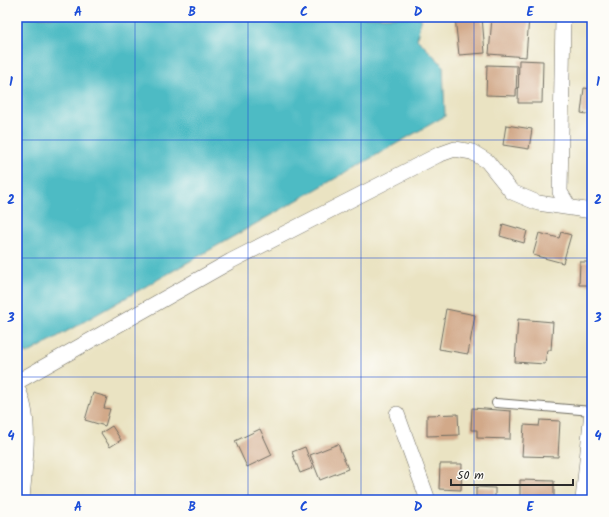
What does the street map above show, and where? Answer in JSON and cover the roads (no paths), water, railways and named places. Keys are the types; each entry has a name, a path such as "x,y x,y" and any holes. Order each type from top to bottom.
{"street":[{"path":"563,17 560,192 569,207"},
{"path":"17,382 231,260 438,155 456,149 472,152 487,161 512,192 538,203 592,211"},
{"path":"17,388 22,396 26,423 22,500"},
{"path":"583,500 592,411"},
{"path":"397,414 428,500"}],"lane":[{"path":"496,403 592,411"}],"water":[{"path":"17,17 421,17 417,39 443,65 445,116 27,354 17,345"}]}
